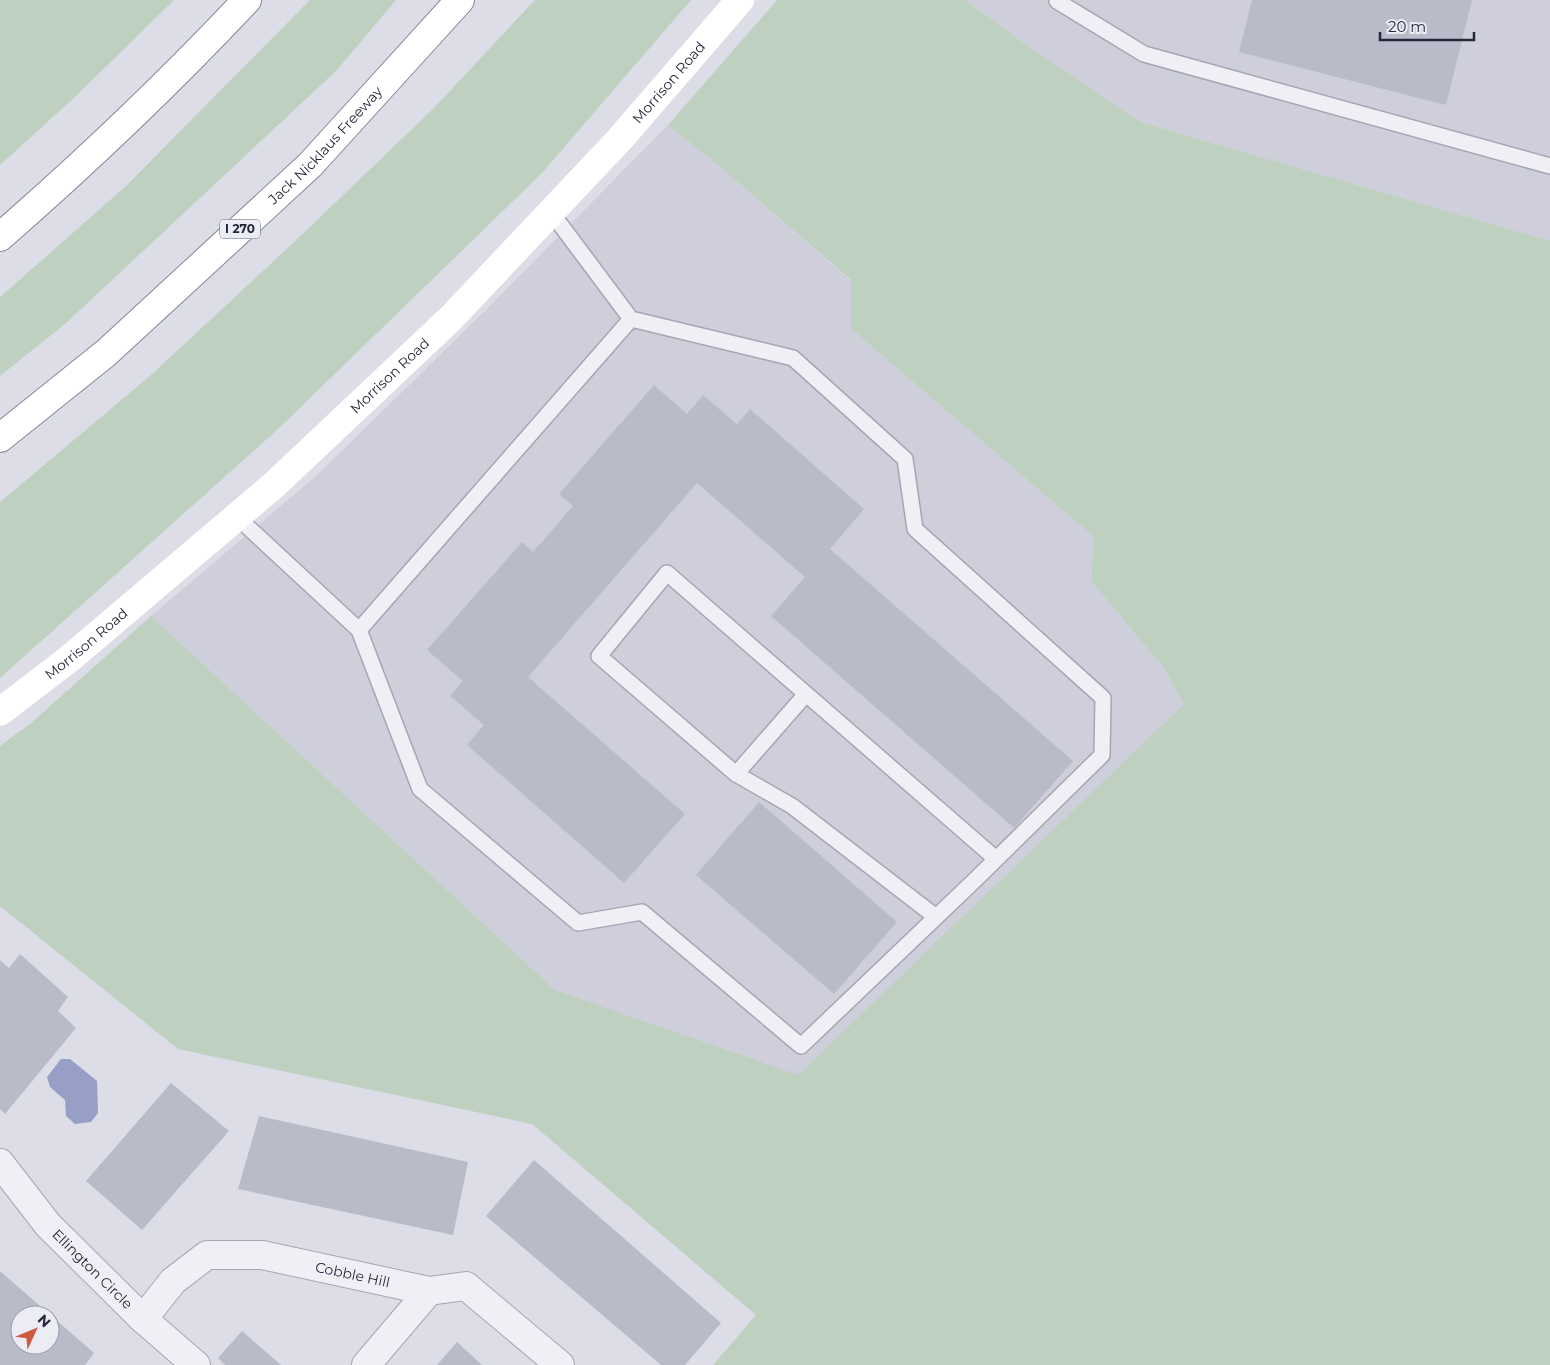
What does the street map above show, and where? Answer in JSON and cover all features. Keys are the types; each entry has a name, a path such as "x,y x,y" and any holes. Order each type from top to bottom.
{"main road":[{"path":"0,237 193,58 247,0"},
{"name":"Jack Nicklaus Freeway","path":"0,438 106,353 310,165 460,0"},
{"name":"Morrison Road","path":"0,712 69,659 274,485 451,318 620,139 740,0"}],"street":[{"name":"Ellington Circle","path":"0,1163 48,1225 143,1319 196,1365"},
{"name":"Cobble Hill","path":"143,1319 173,1281 207,1255 262,1255 429,1291 466,1286 560,1365"},
{"path":"366,1365 429,1291"}],"lane":[{"path":"1056,0 1144,54 1550,166"},
{"path":"237,516 359,630 420,789 578,923 642,912 800,1046 996,860 1102,755 1103,698 915,529 905,458 794,358 630,319 551,212"},
{"path":"359,630 630,319"},
{"path":"936,917 792,806 736,774 599,656 667,573 996,860"},
{"path":"736,774 806,694"}],"shaded area":[{"path":"965,0 1550,0 1550,241 1140,122 1032,49"},
{"path":"668,125 719,166 851,281 851,329 1094,537 1091,581 1164,668 1185,704 798,1076 555,990 151,616 317,475 486,310"}],"green space":[{"path":"0,0 174,0 76,96 0,165"},
{"path":"310,0 396,0 337,70 65,324 0,376 0,297 125,187"},
{"path":"535,0 691,0 542,173 277,430 0,678 0,502 150,376 291,245 433,109"},
{"path":"777,0 965,0 1032,49 1140,122 1550,241 1550,1365 713,1365 756,1315 532,1124 178,1049 0,906 0,746 31,723 151,616 555,990 798,1075 1184,704 1164,668 1091,581 1094,537 851,329 851,280 719,166 668,125"}],"water":[{"path":"61,1059 70,1059 97,1081 98,1113 91,1122 75,1124 66,1116 65,1100 50,1087 47,1077"}],"building":[{"path":"1252,0 1472,0 1446,105 1239,52"},
{"path":"654,385 687,414 703,395 737,424 750,409 864,509 830,549 1073,761 1014,828 771,616 805,577 697,483 528,677 685,814 624,883 467,745 484,725 450,696 463,681 427,650 522,542 533,552 573,506 559,494"},
{"path":"759,802 897,922 834,994 696,875"},
{"path":"20,954 68,997 58,1011 76,1028 5,1114 0,1109 0,960 9,968"},
{"path":"171,1083 229,1131 142,1230 86,1181"},
{"path":"259,1116 468,1162 453,1235 238,1189"},
{"path":"534,1160 721,1323 685,1365 661,1365 486,1216"},
{"path":"0,1271 39,1305 10,1305 10,1355 60,1355 60,1323 94,1353 85,1365 0,1365"},
{"path":"242,1331 281,1365 225,1365 218,1358"},
{"path":"457,1342 482,1365 437,1365"}]}
